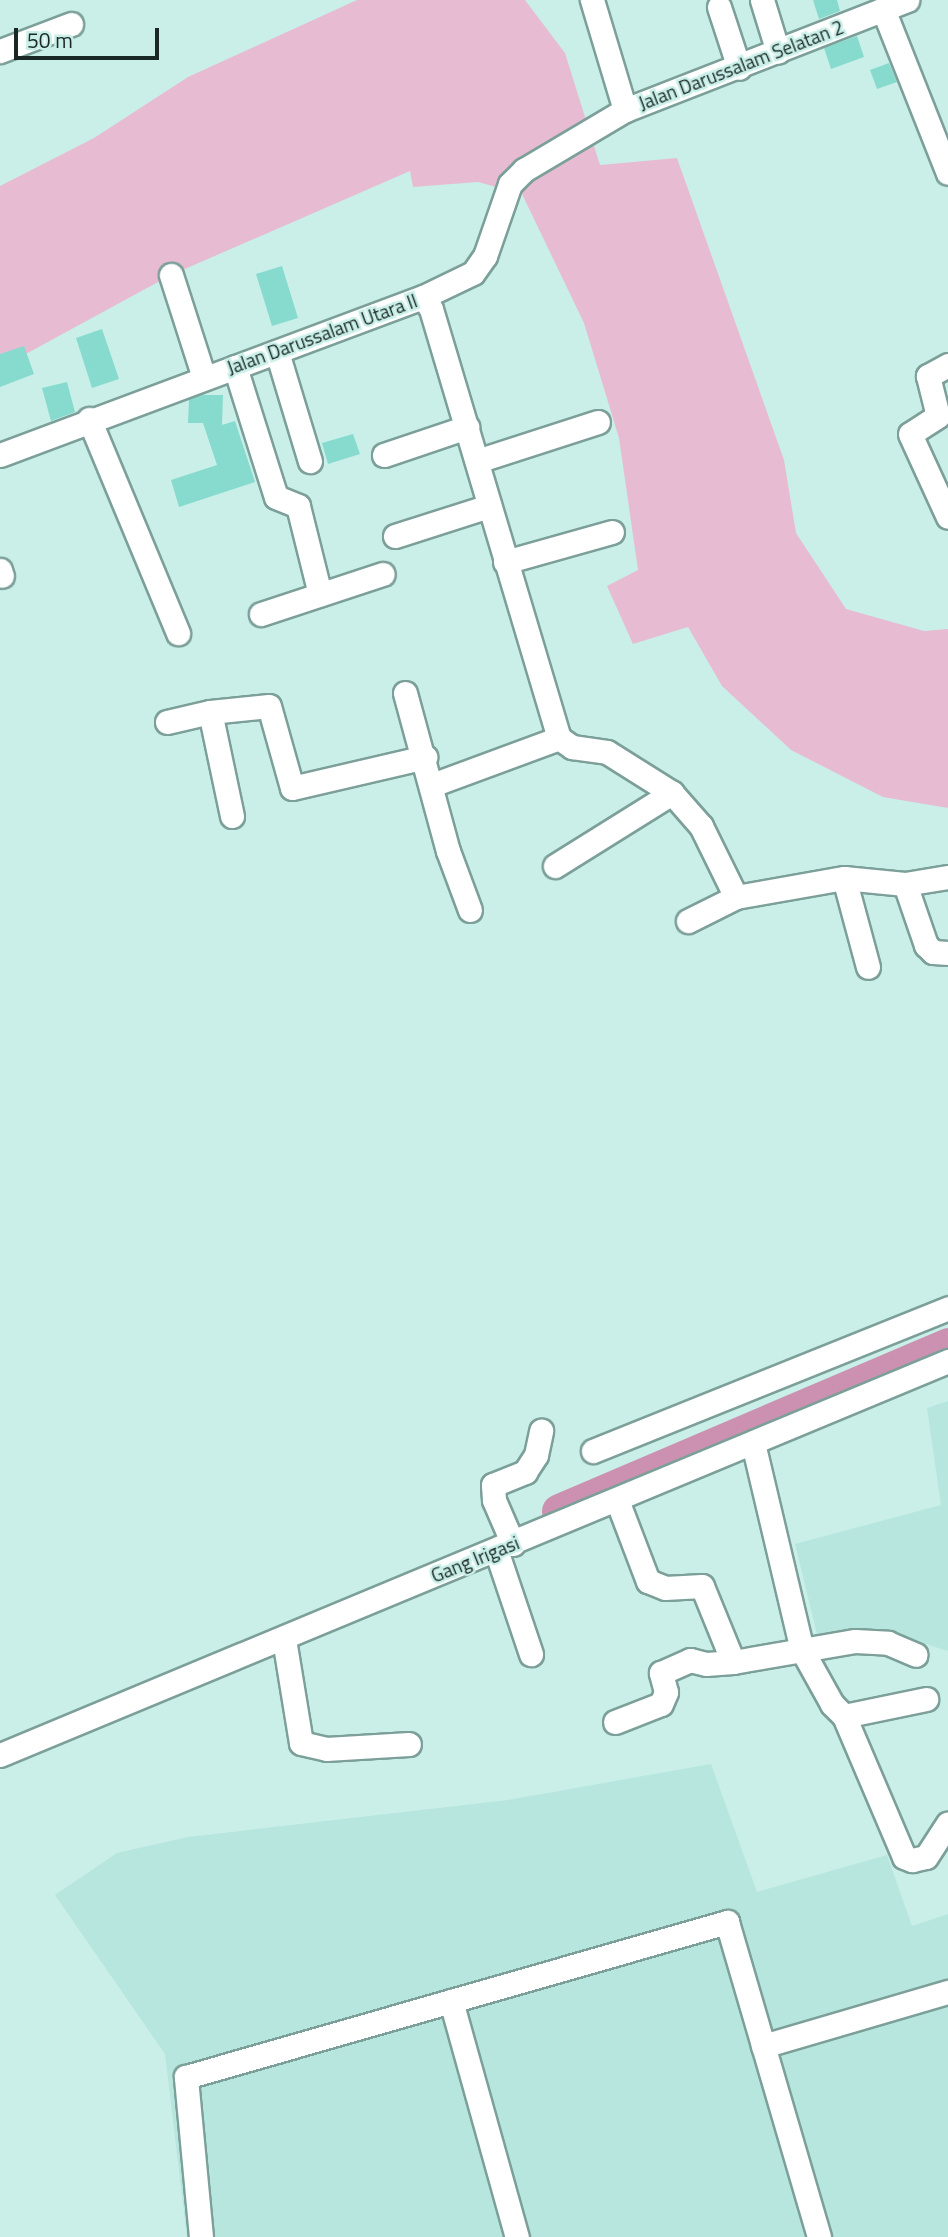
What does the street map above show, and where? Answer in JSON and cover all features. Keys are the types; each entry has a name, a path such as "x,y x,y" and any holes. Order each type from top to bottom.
{"street":[{"path":"592,0 625,110"},
{"path":"762,0 778,52"},
{"name":"Jalan Darussalam Selatan 2","path":"580,139 625,110 739,68 907,0"},
{"path":"719,7 739,68"},
{"path":"883,9 948,173"},
{"path":"0,51 72,24"},
{"name":"Jalan Darussalam Utara II","path":"0,455 89,419 423,297 473,273 485,256 510,184 524,170 580,139"},
{"path":"171,275 204,378"},
{"path":"423,297 431,309 559,738 572,747 607,752 672,793 701,826 736,897"},
{"path":"276,352 310,461"},
{"path":"948,365 928,376 938,416 910,433 948,517"},
{"path":"235,367 276,497 298,506 320,594"},
{"path":"89,419 177,633"},
{"path":"477,461 598,422"},
{"path":"384,455 467,427"},
{"path":"395,536 489,506"},
{"path":"505,562 612,532"},
{"path":"261,614 383,574"},
{"path":"405,693 425,757 448,851 470,910"},
{"path":"167,722 210,712 269,706 292,788 425,757"},
{"path":"210,712 233,816"},
{"path":"432,785 559,738"},
{"path":"555,866 672,793"},
{"path":"688,921 736,897 844,878 905,884 948,877"},
{"path":"844,878 868,967"},
{"path":"905,884 926,945 933,952 948,953"},
{"path":"593,1451 948,1308"},
{"name":"Gang Irigasi","path":"0,1755 948,1361"},
{"path":"531,1654 493,1485 525,1472 536,1455 541,1431"},
{"path":"753,1443 802,1650 832,1704 844,1716 904,1857 912,1860 926,1857 948,1823"},
{"path":"617,1500 648,1581 665,1588 702,1586 733,1662"},
{"path":"284,1639 301,1742 326,1749 409,1744"},
{"path":"615,1722 661,1704 666,1692 661,1673 668,1666 690,1660 706,1664 733,1662 855,1641 888,1643 916,1655"},
{"path":"844,1716 926,1699"},
{"path":"201,2237 186,2077 727,1922 819,2237"},
{"path":"763,2046 948,1992"},
{"path":"451,2001 517,2237"}],"shaded area":[{"path":"357,0 525,0 565,53 600,165 677,158 784,460 796,533 846,609 924,631 948,629 948,808 883,797 791,750 722,686 688,627 633,644 607,586 638,570 619,438 584,323 522,194 478,182 413,187 410,171 171,275 0,368 0,186 94,138 188,77"},
{"path":"948,1401 948,1651 891,1633 817,1634 795,1544 941,1505 927,1408"},
{"path":"711,1764 757,1892 887,1855 912,1926 948,1914 948,2237 187,2237 165,2054 55,1895 117,1853 188,1837 508,1800"}],"building":[{"path":"813,0 837,0 840,11 819,19"},
{"path":"857,36 864,57 831,69 824,48"},
{"path":"889,63 897,82 877,89 870,70"},
{"path":"282,266 298,318 272,326 256,274"},
{"path":"102,329 119,379 92,388 76,338"},
{"path":"24,346 34,374 0,387 0,354"},
{"path":"67,382 75,412 51,421 42,388"},
{"path":"202,395 223,395 222,425 235,421 255,482 179,507 171,480 217,465 203,423 188,423 189,399"},
{"path":"353,434 360,454 328,464 322,443"}],"waterway":[{"path":"559,1511 948,1345"}]}
